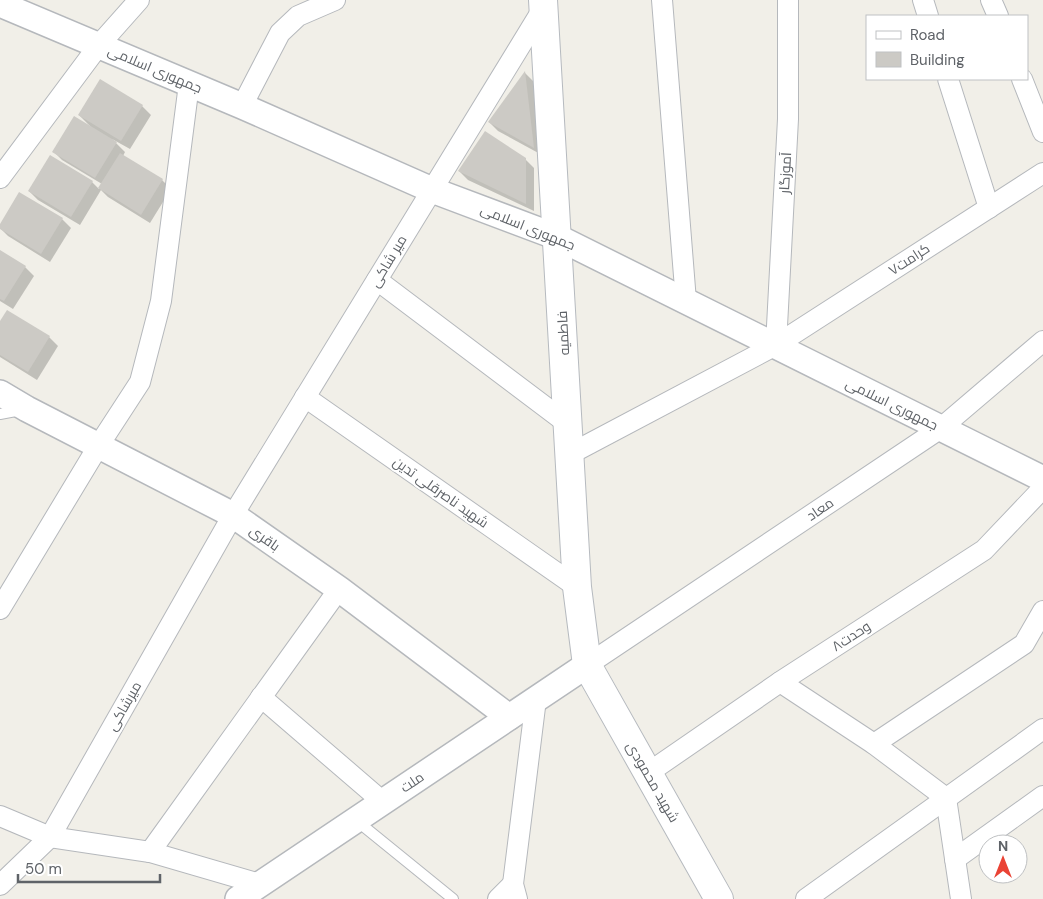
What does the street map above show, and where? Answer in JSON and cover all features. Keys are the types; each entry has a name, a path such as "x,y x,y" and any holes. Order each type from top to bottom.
{"main road":[{"name":"فاطمیه","path":"543,3 578,587 587,665"},
{"name":"شهید محمودی","path":"587,665 717,898"}],"street":[{"path":"0,178 99,46 139,0"},
{"path":"242,106 280,33 298,16 335,0"},
{"path":"662,0 686,301"},
{"name":"آموزگار","path":"776,346 788,120 788,0"},
{"path":"923,0 928,15"},
{"path":"991,0 998,15"},
{"name":"میر شاکی","path":"233,515 432,190 543,3"},
{"name":"جمهوری اسلامی","path":"0,4 242,106 432,190 557,237 1043,479"},
{"path":"948,80 989,208"},
{"path":"1022,80 1043,132"},
{"path":"0,609 140,382 161,301 189,84"},
{"name":"کرامت۷","path":"570,454 776,346 1043,173"},
{"path":"377,280 568,424"},
{"name":"معاد","path":"587,665 942,428 1043,341"},
{"name":"باقری","path":"0,393 27,409 233,515 339,589 509,717"},
{"name":"شهید ناصرقلی تدین","path":"305,397 578,587"},
{"name":"وحدت۸","path":"648,773 780,682 984,550 1043,488"},
{"name":"میرشاکی","path":"0,886 50,837 233,515"},
{"path":"150,852 339,589"},
{"path":"874,744 1024,644 1043,611"},
{"name":"ملت","path":"238,899 587,665"},
{"path":"780,682 874,744 946,798 960,899"},
{"path":"262,698 383,802"},
{"path":"498,899 515,891 536,699"},
{"path":"806,899 1043,729"},
{"path":"955,859 1043,796"},
{"path":"0,816 50,837 150,852 260,884"}],"lane":[{"path":"0,414 27,409"},
{"path":"356,820 453,899"}],"building":[{"path":"525,71 534,148 488,122"},
{"path":"100,79 143,105 121,141 78,115"},
{"path":"74,116 117,142 95,178 52,152"},
{"path":"485,131 526,158 526,204 458,171"},
{"path":"120,153 163,179 141,215 98,188"},
{"path":"50,155 93,181 71,217 28,191"},
{"path":"19,192 63,218 41,254 0,229 0,224"},
{"path":"0,250 26,266 4,301 0,299"},
{"path":"7,310 50,336 28,372 0,355 0,321"}]}
